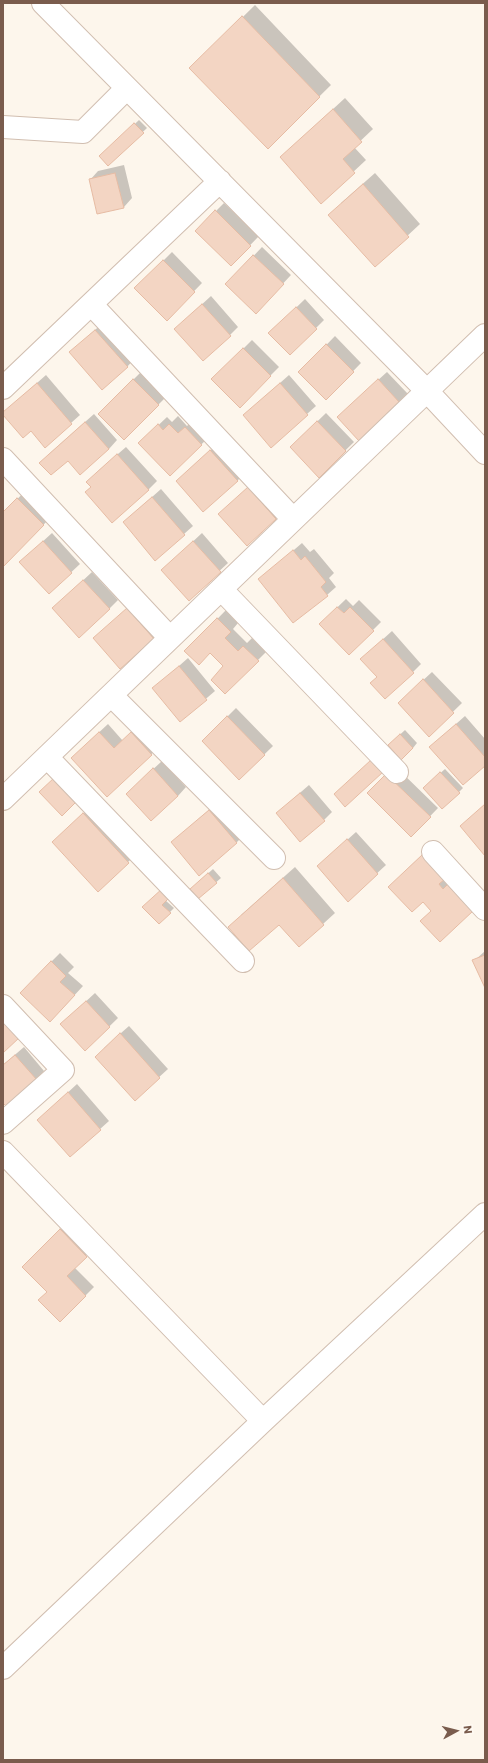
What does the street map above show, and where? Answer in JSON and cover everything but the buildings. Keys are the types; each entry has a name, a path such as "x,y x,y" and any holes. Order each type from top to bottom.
{"street":[{"path":"44,3 427,391 485,453"},
{"path":"3,127 84,132 127,88"},
{"path":"3,388 220,181"},
{"path":"91,304 293,519"},
{"path":"3,799 485,335"},
{"path":"3,459 170,638"},
{"path":"221,589 397,772"},
{"path":"111,695 274,858"},
{"path":"47,757 243,961"},
{"path":"433,852 485,909"},
{"path":"3,1006 63,1070 3,1123"},
{"path":"3,1152 262,1421"},
{"path":"3,1668 262,1421 485,1214"}]}
